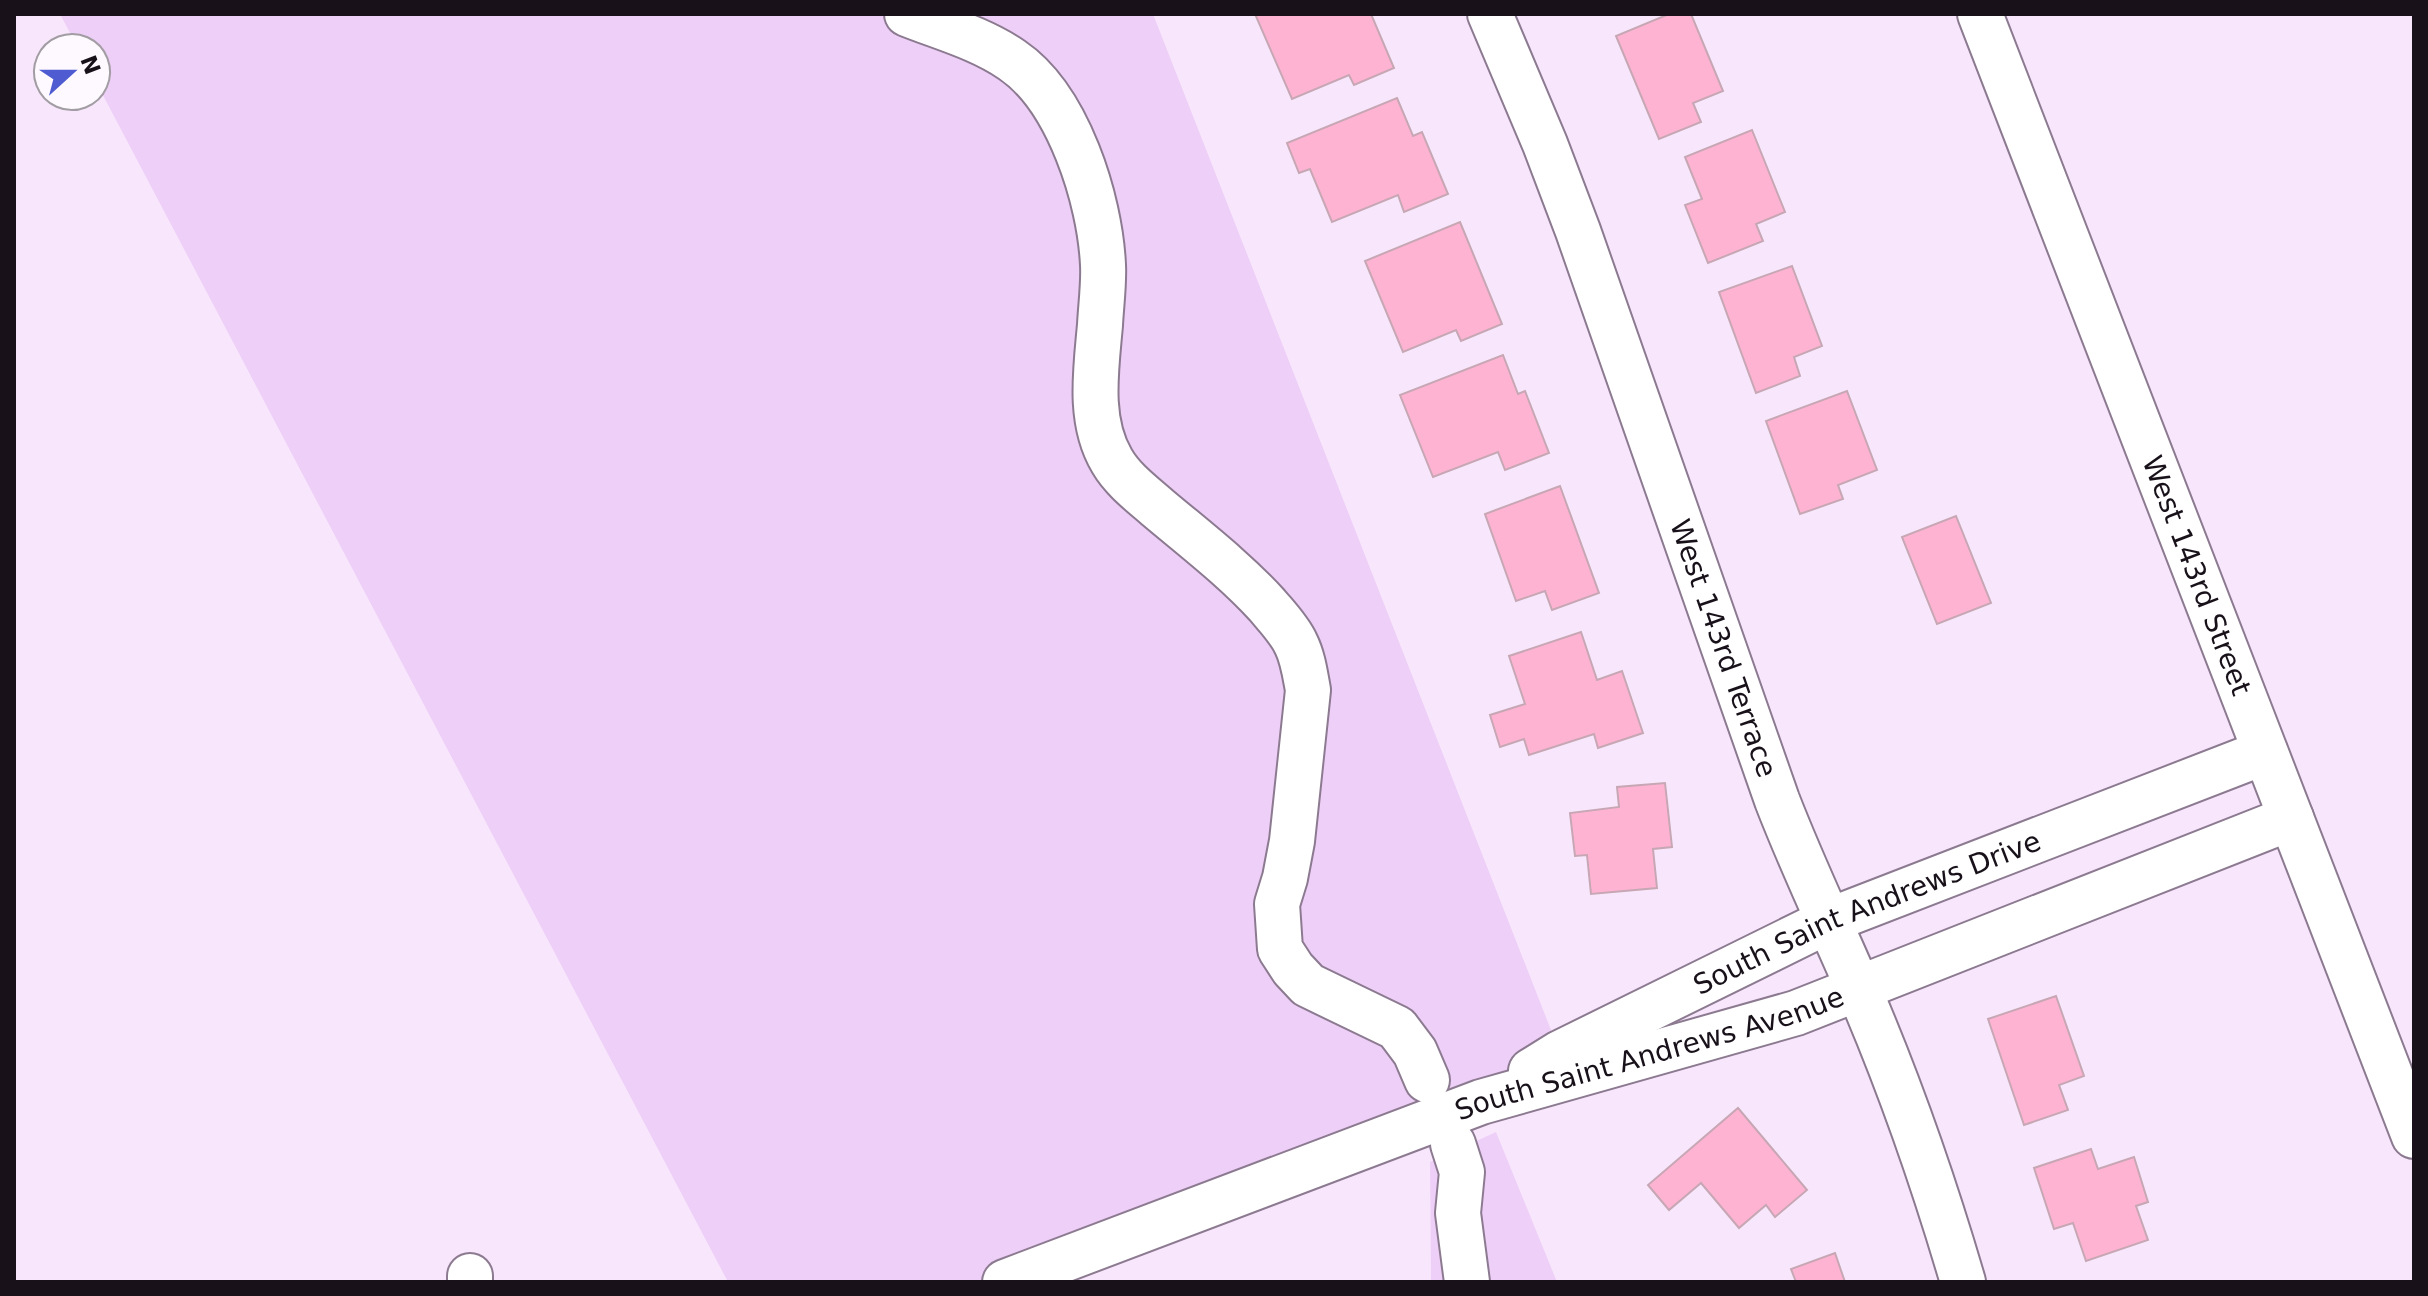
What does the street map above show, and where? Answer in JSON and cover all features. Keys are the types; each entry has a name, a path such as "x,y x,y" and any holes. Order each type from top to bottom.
{"street":[{"path":"907,14 984,44 1014,61 1041,86 1081,160 1093,201 1103,263 1097,415 1104,447 1114,466 1133,486 1239,575 1284,624 1304,666 1308,690 1295,812 1285,878 1277,904 1280,949 1308,985 1397,1028 1415,1052 1427,1080"},
{"name":"West 143rd Terrace","path":"1490,14 1578,231 1777,800 1801,862 1859,989 1929,1170 1963,1282"},
{"name":"West 143rd Street","path":"1980,14 2414,1136"},
{"name":"South Saint Andrews Drive","path":"1481,1102 1560,1053 1828,921 2265,752"},
{"name":"South Saint Andrews Avenue","path":"1028,1278 1481,1102 1757,1025 1859,989 2291,818"},
{"path":"1453,1144 1462,1172 1458,1213 1467,1282"}],"shaded area":[{"path":"60,14 1153,14 1560,1053 1005,1282 728,1282 112,112 112,32 70,32"},
{"path":"1496,1132 1557,1282 1431,1282 1430,1162"}],"building":[{"path":"1255,14 1371,14 1394,68 1354,85 1349,75 1292,99"},
{"path":"1669,14 1691,14 1723,91 1693,103 1701,122 1659,139 1616,36"},
{"path":"1397,98 1413,136 1422,132 1448,194 1404,212 1398,195 1332,222 1310,169 1299,173 1287,143"},
{"path":"1752,130 1785,212 1756,224 1763,241 1708,263 1685,205 1702,199 1685,157"},
{"path":"1460,222 1502,324 1461,341 1456,330 1403,352 1365,261"},
{"path":"1792,266 1822,346 1794,357 1800,376 1756,393 1719,292"},
{"path":"1503,355 1518,394 1525,391 1549,453 1505,470 1498,452 1433,477 1400,395"},
{"path":"1847,391 1877,470 1838,485 1843,499 1800,514 1766,421"},
{"path":"1560,486 1599,593 1552,610 1545,591 1516,601 1485,514"},
{"path":"1956,516 1991,603 1937,624 1902,537"},
{"path":"1581,632 1597,680 1622,671 1643,733 1598,748 1594,734 1529,755 1524,739 1500,747 1490,715 1525,704 1509,656"},
{"path":"1665,783 1672,847 1653,849 1657,888 1591,894 1587,855 1575,856 1570,813 1619,807 1617,787"},
{"path":"2056,996 2084,1076 2059,1085 2068,1110 2024,1125 1988,1019"},
{"path":"1738,1108 1807,1190 1775,1217 1766,1205 1739,1228 1701,1183 1669,1210 1648,1185"},
{"path":"2091,1149 2098,1169 2134,1157 2148,1202 2136,1206 2148,1240 2086,1261 2073,1223 2054,1229 2034,1168"},
{"path":"1835,1253 1845,1282 1796,1282 1791,1269"}]}
